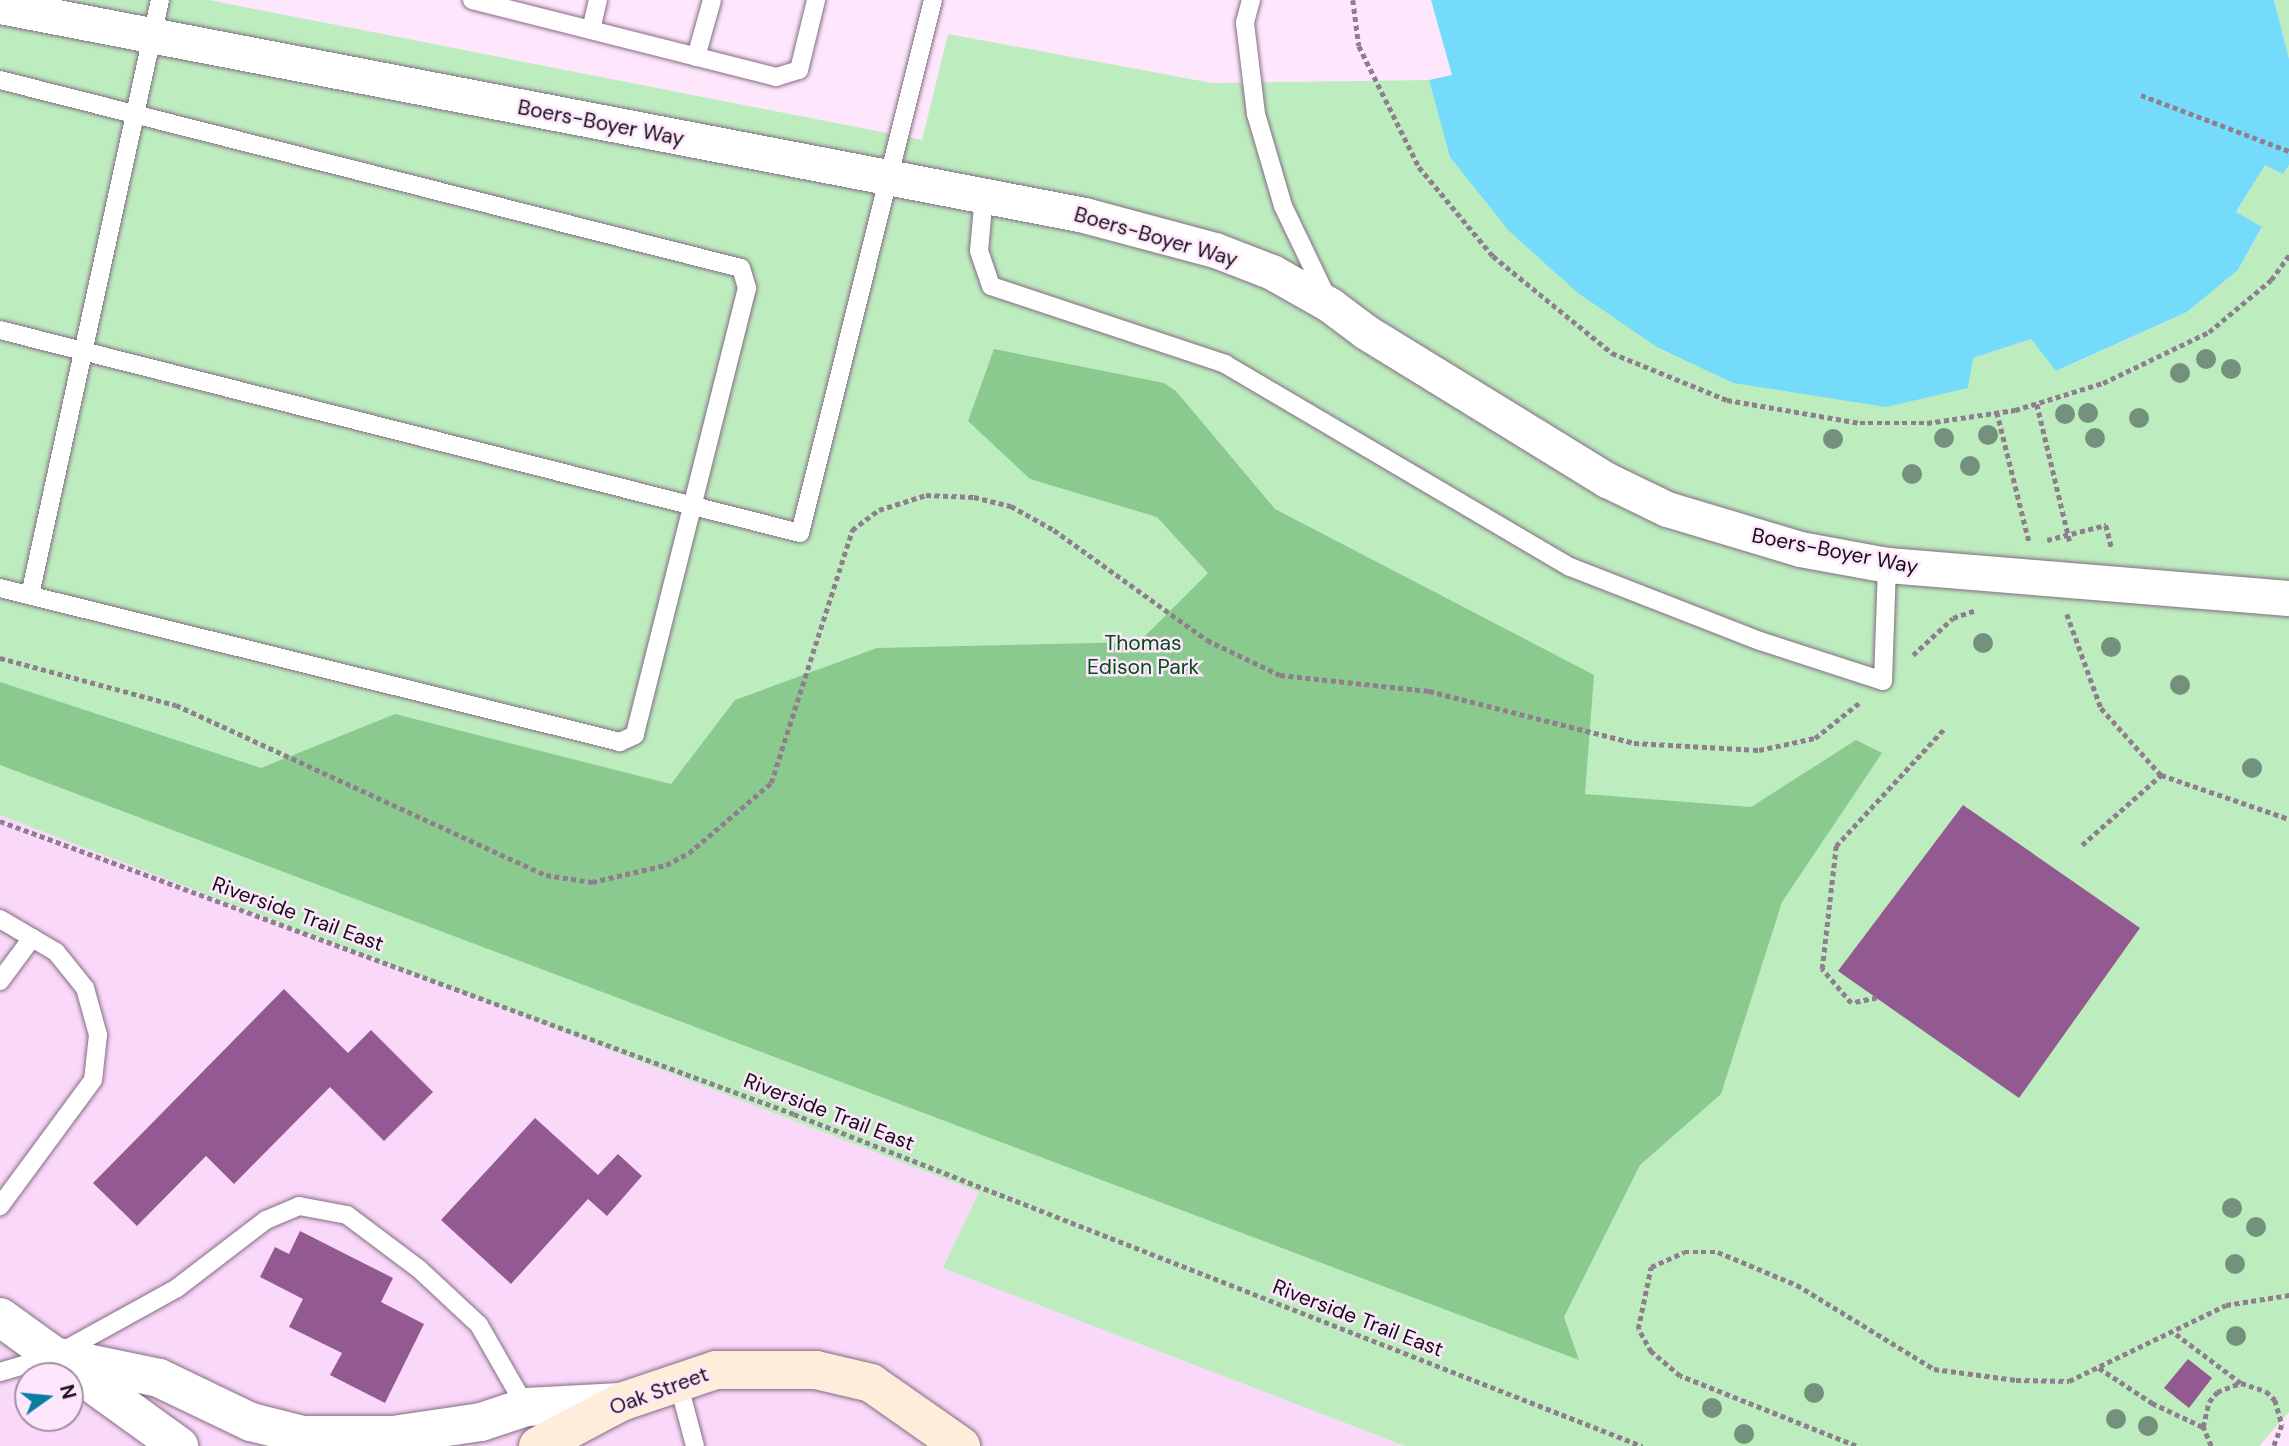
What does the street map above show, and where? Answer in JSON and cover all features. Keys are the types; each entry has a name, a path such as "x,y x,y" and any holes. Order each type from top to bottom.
{"main road":[{"name":"Oak Street","path":"538,1446 621,1402 716,1370 816,1370 871,1382 961,1446"}],"street":[{"name":"Boers-Boyer Way","path":"0,6 153,33 984,195 1215,250 1272,272 1331,305 1555,451 1667,509 1800,549 1887,565 2057,577 2255,598 2289,598"},
{"name":"Boers-Boyer Way","path":"2255,598 2289,612"},
{"path":"0,1317 179,1446"},
{"path":"54,1356 159,1378 251,1422 303,1435 441,1430 527,1407 621,1402"}],"lane":[{"path":"30,595 160,0"},
{"path":"472,0 496,3 776,77 799,70 816,0"},
{"path":"591,30 598,0"},
{"path":"696,57 712,0"},
{"path":"0,330 800,533 933,0"},
{"path":"1251,0 1245,23 1256,114 1283,206 1331,305"},
{"path":"0,79 741,268 747,288 635,735 620,742 0,588"},
{"path":"984,195 979,251 991,286 1225,364 1570,566 1760,641 1883,681 1887,565"},
{"path":"0,919 56,952 85,988 98,1035 93,1080 0,1206"},
{"path":"0,981 33,938"},
{"path":"0,1372 54,1356 177,1288 266,1220 299,1206 347,1215 419,1269 479,1325 527,1407"},
{"path":"678,1382 695,1446"}],"path":[{"path":"1353,0 1359,46 1419,167 1493,256 1612,353 1727,400 1860,423 1927,423 2037,404 2102,383 2209,332 2271,280 2289,255"},
{"path":"2141,95 2289,151"},
{"path":"2037,404 2057,577"},
{"path":"1997,412 2102,708 2161,775 2289,818"},
{"path":"0,658 176,705 546,875 592,882 666,866 689,853 771,783 852,530 880,510 926,495 974,497 1011,506 1054,530 1207,640 1280,675 1429,691 1634,743 1759,750 1815,738 1953,618 1986,607"},
{"path":"2054,612 2067,613"},
{"path":"1877,998 1852,1003 1822,969 1836,846 1945,728"},
{"path":"2082,845 2161,775"},
{"name":"Riverside Trail East","path":"0,821 794,1114 1642,1446"},
{"path":"1856,1446 1680,1376 1651,1352 1638,1329 1651,1267 1684,1252 1718,1252 1843,1309 1934,1369 2069,1381 2176,1334 2226,1305 2289,1295"},
{"path":"2176,1334 2241,1383 2266,1391 2280,1412 2289,1417"},
{"path":"2099,1368 2152,1403 2203,1427"},
{"path":"2211,1446 2203,1427 2204,1414 2217,1392 2241,1383"},
{"path":"2274,1446 2280,1412"}],"shaded area":[{"path":"0,815 979,1192 944,1268 1405,1446 0,1446"}],"green space":[{"name":"Thomas Edison Park","path":"0,0 209,0 922,140 948,34 1212,83 1429,80 1451,157 1973,358 2031,339 2057,371 2187,312 2238,270 2262,228 2236,213 2265,164 2283,174 2289,165 2289,1412 2259,1446 1405,1446 943,1268 979,1192 0,815"},
{"path":"2274,0 2289,0 2289,59"},
{"path":"994,349 1164,383 1176,391 1275,509 1594,675 1585,794 1751,807 1856,740 1882,753 1782,902 1721,1094 1640,1165 1564,1317 1579,1360 0,765 0,682 261,768 395,714 671,784 735,700 877,648 1139,642 1208,573 1157,517 1030,479 968,421"}],"water":[{"path":"1431,0 2274,0 2289,59 2289,165 2283,174 2265,165 2236,212 2262,227 2238,270 2187,312 2056,371 2031,339 1973,358 1968,388 1886,407 1733,383 1657,347 1578,293 1509,231 1450,157 1429,80 1452,75"}],"building":[{"path":"1963,805 2140,928 2019,1098 1838,971"},
{"path":"284,989 348,1053 371,1030 433,1092 384,1141 330,1087 234,1184 206,1156 137,1226 93,1183"},
{"path":"535,1118 598,1175 618,1154 642,1176 607,1216 588,1199 511,1284 441,1220"},
{"path":"300,1231 393,1278 381,1302 424,1324 385,1403 330,1375 342,1353 289,1327 303,1299 260,1277 275,1247 289,1254"},
{"path":"2188,1359 2212,1378 2189,1408 2164,1388"}]}
